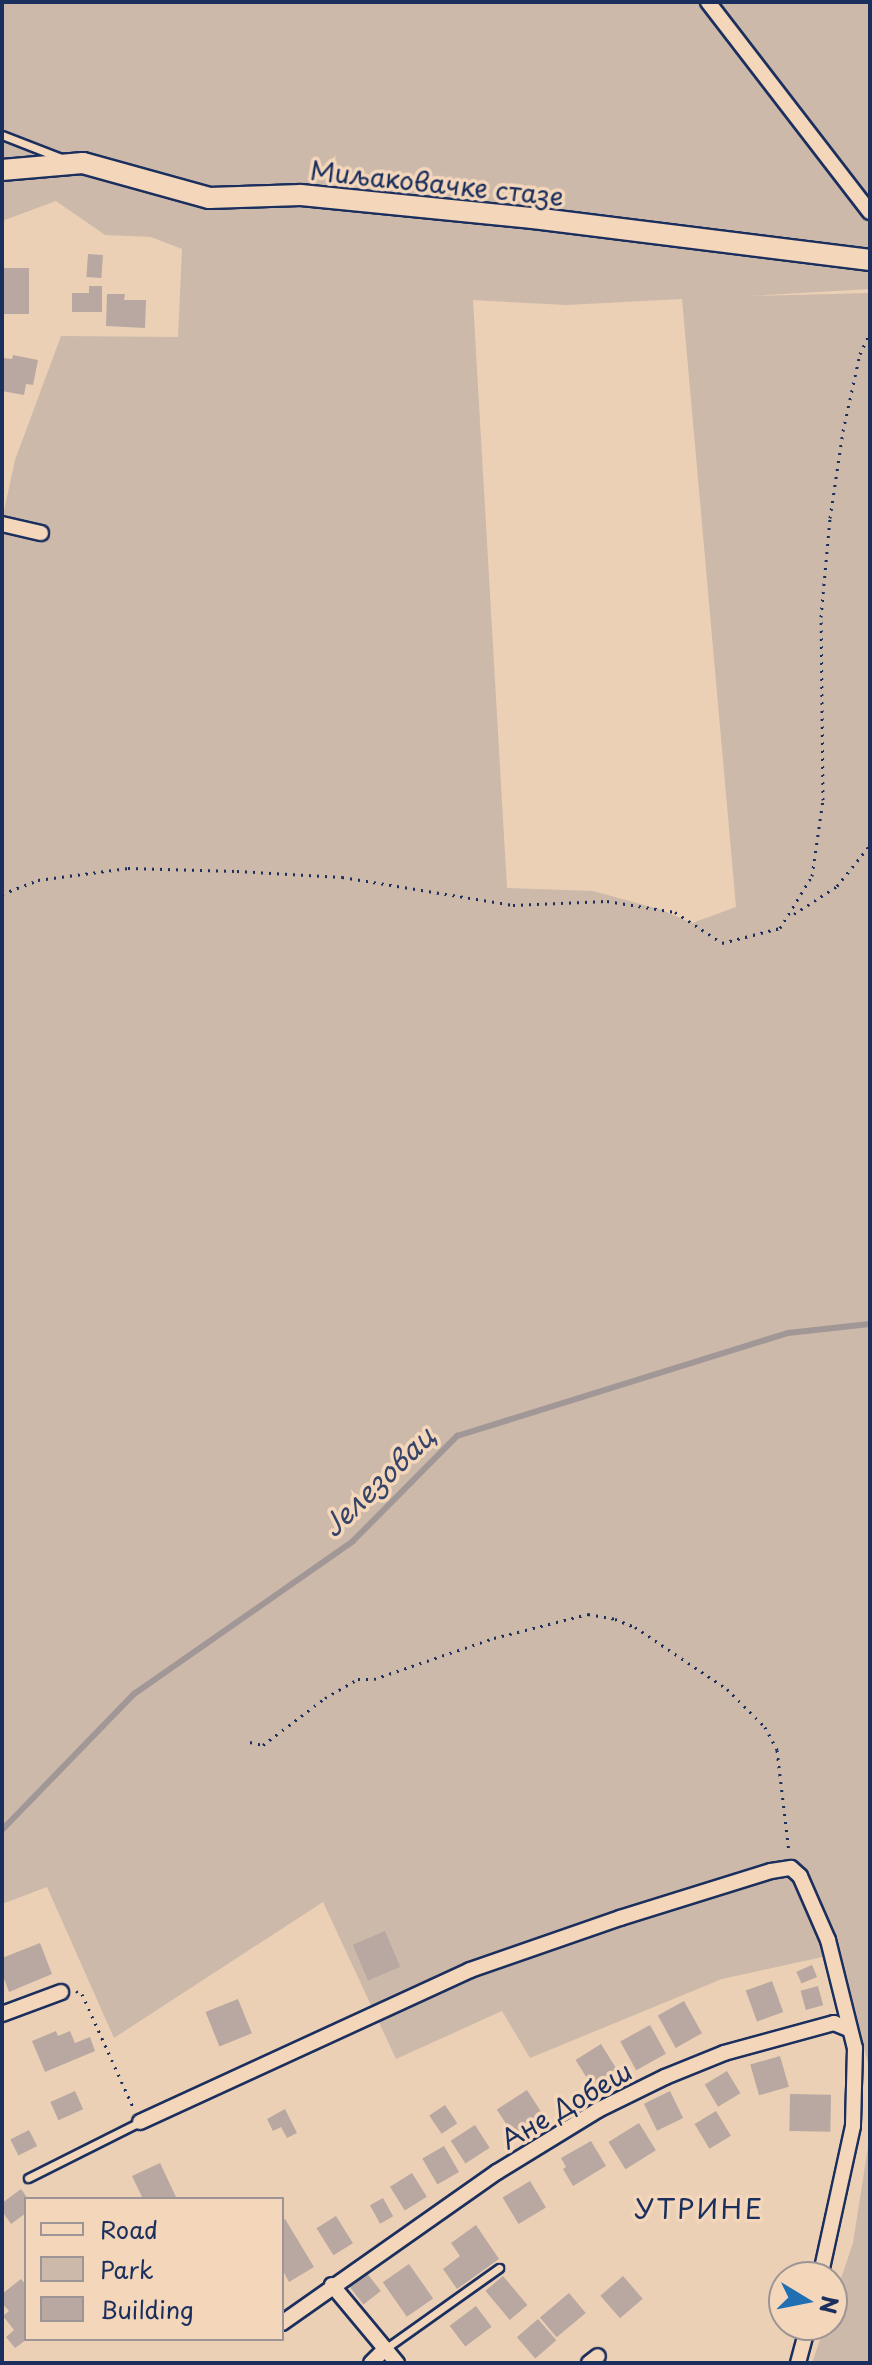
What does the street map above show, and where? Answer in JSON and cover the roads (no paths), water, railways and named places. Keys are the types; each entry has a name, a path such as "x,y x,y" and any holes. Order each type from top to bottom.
{"street":[{"path":"708,2 870,212"},
{"name":"Миљаковачке стазе","path":"2,170 95,165 209,198 301,195 533,218 870,260"},
{"path":"2,524 41,533"},
{"path":"140,2122 470,1970 665,1904 771,1871 791,1868 800,1876 828,1940 855,2048 853,2126 823,2261"},
{"path":"2,2014 61,1992"},
{"name":"Ане Добеш","path":"284,2321 509,2164 627,2095 724,2053 834,2023 848,2029"},
{"path":"332,2285 397,2363"},
{"path":"798,2363 804,2341"},
{"path":"371,2363 385,2349"}],"lane":[{"path":"2,135 69,164"},
{"path":"28,2178 140,2122"},
{"path":"385,2349 499,2268"}],"waterway":[{"name":"Јелезовац","path":"2,1830 134,1694 353,1541 457,1436 788,1333 870,1324"}],"district":[{"name":"УТРИНЕ","path":"699,2208"}]}
